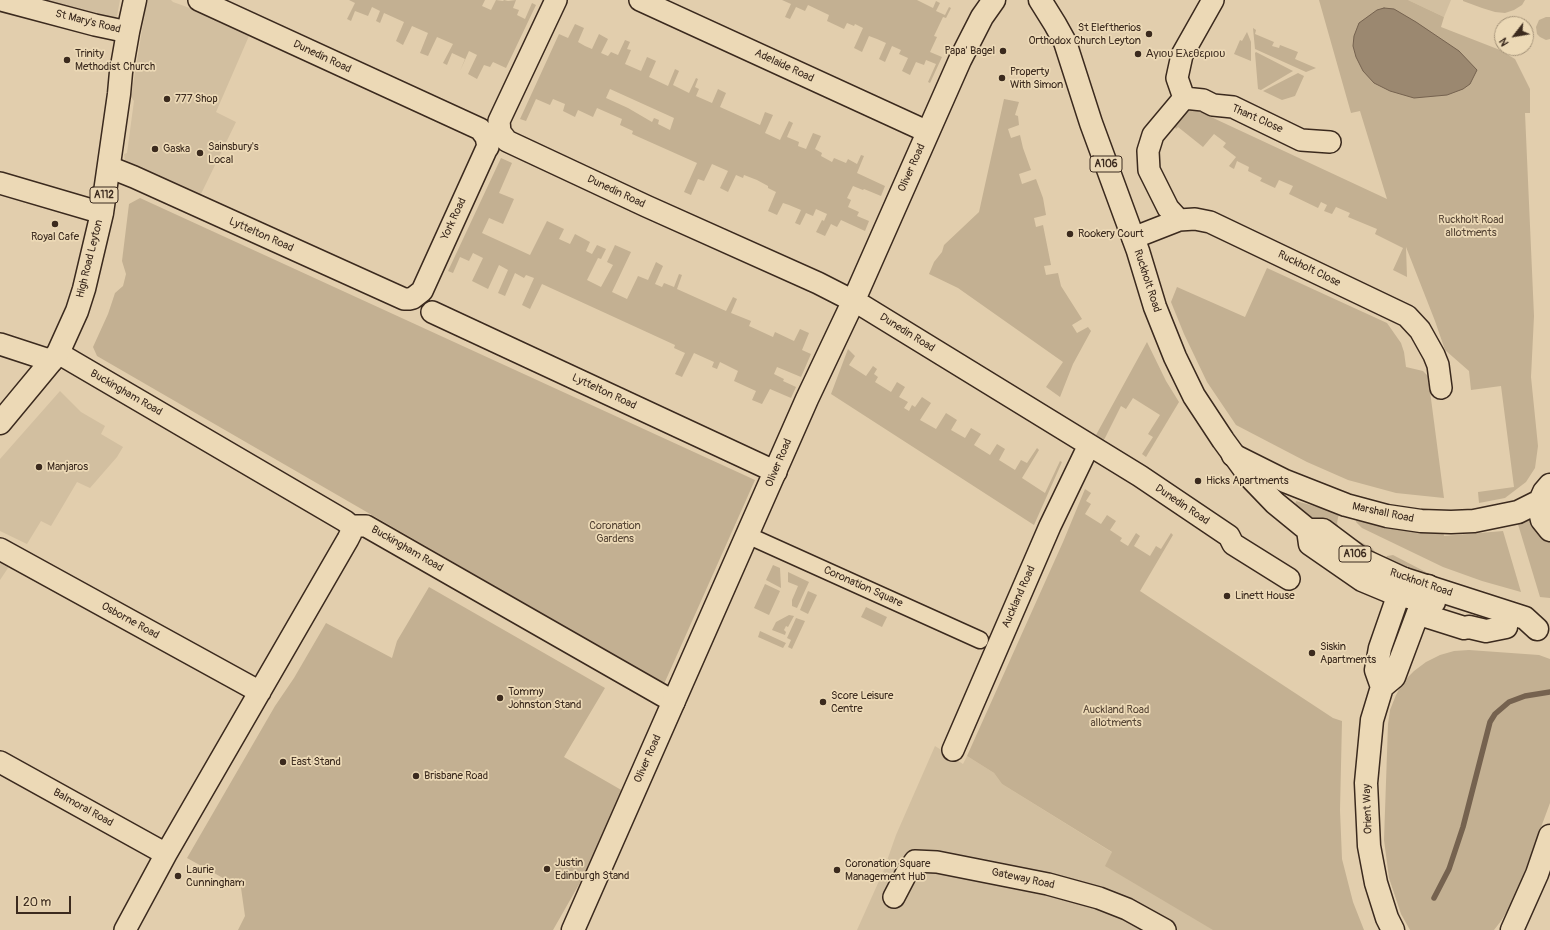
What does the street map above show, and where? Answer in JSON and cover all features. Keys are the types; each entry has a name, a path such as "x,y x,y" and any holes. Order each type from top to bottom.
{"street":[{"name":"St Mary's Road","path":"1,0 95,25 128,32"},
{"name":"High Road Leyton","path":"0,423 55,357 77,311 84,289 102,213 128,32 135,0"},
{"name":"Dunedin Road","path":"200,0 493,135 503,137 513,144 863,306 1140,476 1229,536 1233,544 1289,579"},
{"name":"York Road","path":"413,298 422,291 556,0"},
{"name":"Adelaide Road","path":"640,0 928,132"},
{"name":"Oliver Road","path":"573,930 807,399 853,302 928,132 972,37 988,7 994,0"},
{"name":"Ruckholt Road","path":"1040,0 1056,24 1065,42 1091,123 1133,238 1155,307 1175,356 1194,396 1250,476 1275,502 1308,530 1310,544 1362,580 1401,587 1423,600 1489,619 1506,627 1521,631 1544,630"},
{"path":"1179,220 1168,208 1149,170 1148,151 1153,135 1184,98 1177,78 1182,55 1213,0"},
{"name":"Thant Close","path":"1184,98 1203,100 1213,105 1233,106 1301,140 1330,142"},
{"name":"Lyttelton Road","path":"109,167 404,299 413,298"},
{"path":"0,183 102,213"},
{"name":"Ruckholt Close","path":"1133,238 1179,220 1195,219 1210,222 1407,316 1420,330 1434,355 1438,365 1441,388"},
{"name":"Lyttelton Road","path":"432,312 776,472"},
{"name":"Buckingham Road","path":"0,344 55,357 349,523 351,526 366,526 674,702"},
{"name":"Auckland Road","path":"953,750 1047,534 1089,445"},
{"name":"Marshall Road","path":"1234,455 1285,481 1346,505 1386,516 1421,521 1474,521 1518,512 1545,493"},
{"name":"Marshall Road","path":"1545,493 1540,511 1542,520 1550,530"},
{"path":"125,930 166,854 348,539 351,533 351,526"},
{"name":"Coronation Square","path":"747,535 980,640"},
{"name":"Osborne Road","path":"0,549 260,692"},
{"path":"1382,686 1376,670 1380,648 1401,587"},
{"name":"Ruckholt Road","path":"1423,600 1525,618 1544,630"},
{"name":"Orient Way","path":"1393,930 1387,918 1374,876 1369,846 1366,783 1372,720 1382,686 1394,677 1423,600"},
{"name":"Balmoral Road","path":"0,762 166,854"},
{"path":"1512,930 1537,874 1550,836"},
{"name":"Gateway Road","path":"894,896 915,861 936,862 1048,884 1099,898 1127,910 1165,930"}],"shaded area":[{"path":"42,0 120,0 117,16 113,20"},
{"path":"147,0 171,0 249,36 216,112 236,122 200,196 153,173 147,175 128,166 125,162 124,154 127,153 134,101 131,97"},
{"path":"1408,0 1451,0 1444,17"},
{"path":"1384,8 1394,9 1459,51 1477,70 1470,84 1463,89 1447,95 1414,98 1390,91 1374,83 1363,71 1356,57 1353,46 1354,36 1359,23 1377,10"},
{"path":"60,391 81,412 105,426 101,434 123,447 117,457 90,488 77,482 51,526 41,521 27,544 0,531 0,459"},
{"path":"0,560 10,565 0,580"},
{"path":"935,746 963,764 967,756 994,773 1002,784 1237,930 857,930 883,872 896,835"}],"green space":[{"path":"349,0 485,0 482,6 491,10 496,0 516,0 513,8 519,10 517,15 525,19 532,3 536,5 506,68 493,62 490,67 484,65 477,79 468,74 477,55 469,51 460,71 465,59 452,53 447,65 443,63 453,44 437,37 428,56 420,53 428,33 412,26 403,45 396,41 404,22 384,13 380,23 376,21 380,11 372,7 368,16 355,11 351,21 347,19 355,3"},
{"path":"782,0 917,0 933,8 936,1 940,3 936,11 945,15 949,7 951,8 946,18 943,17 934,36 937,37 930,52 942,57 930,83 928,82 936,64 926,60 924,65 916,62 910,75 902,71 908,58 899,54 901,50 892,46 885,62 879,59 886,43 869,36 862,52 854,48 863,28 855,24 854,26 847,23 844,29 827,21 829,15 808,5 805,11 796,7 790,19 785,17 791,4"},
{"name":"Ruckholt Road allotments","path":"1319,0 1408,0 1444,17 1441,27 1494,48 1494,56 1510,56 1515,59 1530,89 1530,113 1525,113 1534,316 1531,377 1538,446 1535,468 1526,482 1505,498 1479,503 1478,492 1514,487 1501,386 1471,390 1469,371 1445,350 1406,247 1407,277 1393,270 1403,248 1375,234 1377,229 1348,217 1350,213 1336,207 1332,214 1324,211 1327,205 1321,202 1318,208 1289,194 1293,186 1279,180 1275,188 1260,181 1262,178 1248,171 1249,167 1237,161 1234,169 1232,168 1229,166 1236,157 1223,147 1226,143 1214,134 1203,147 1178,127 1176,129 1174,126 1187,111 1192,109 1196,110 1387,199 1360,111 1351,113"},
{"path":"1463,0 1525,0 1522,5 1505,13 1482,8"},
{"path":"1550,17 1550,39 1546,40 1537,34 1536,27 1539,20"},
{"path":"575,24 584,28 578,42 592,49 599,34 608,39 601,53 608,56 611,52 618,55 625,40 630,42 627,49 631,50 625,64 641,71 647,57 656,61 649,77 668,86 675,69 679,71 673,85 689,93 696,78 698,79 695,87 699,89 696,96 712,103 718,89 726,93 720,107 760,125 765,112 773,115 765,133 780,140 789,121 793,123 787,137 799,142 798,146 806,149 813,133 821,136 815,149 822,153 821,156 832,162 834,158 846,163 848,159 857,164 861,155 864,156 857,173 885,186 881,196 853,186 847,198 851,200 848,207 859,212 857,216 869,221 865,231 841,220 837,227 831,224 825,236 816,232 827,214 816,209 813,216 806,213 800,225 795,223 801,210 783,203 777,215 768,211 776,192 757,180 744,175 743,178 736,175 728,192 720,188 728,171 712,164 704,181 698,179 691,195 684,192 697,163 632,134 633,131 620,125 622,119 597,108 593,117 578,110 575,117 563,111 565,104 553,99 550,105 536,99 526,121 520,119 559,34 568,38","holes":["610,89 674,118 670,130 658,124 659,120 654,118 652,122 628,108 606,98"]},
{"path":"1253,28 1256,30 1255,34 1274,42 1272,46 1279,48 1280,45 1298,52 1295,59 1316,68 1306,72 1255,49"},
{"path":"1247,32 1251,42 1251,61 1234,54 1240,40 1242,41"},
{"path":"1256,52 1293,71 1261,90 1258,89"},
{"path":"1298,73 1304,76 1295,96 1282,100 1263,91"},
{"path":"1004,99 1019,102 1015,115 1018,116 1019,125 1008,129 1011,138 1020,135 1031,170 1019,174 1022,184 1036,179 1043,198 1046,215 1034,218 1036,227 1043,225 1051,265 1044,266 1046,275 1058,273 1061,286 1082,319 1072,325 1077,333 1088,327 1091,331 1073,364 1060,397 1046,387 1063,362 958,288 929,274 934,262 942,252 944,245 979,212"},
{"path":"501,158 512,163 499,193 514,199 503,224 489,218 482,233 530,255 547,221 564,229 559,239 570,244 575,234 590,242 586,251 592,254 597,245 606,249 601,259 598,258 587,280 601,287 613,265 607,262 615,245 631,252 612,292 627,299 638,276 648,280 656,262 663,266 655,284 662,287 664,283 674,287 679,274 682,275 677,289 726,311 733,297 737,299 731,313 751,321 749,326 773,337 775,332 794,341 800,329 809,333 802,350 811,354 801,377 777,367 774,374 784,379 783,381 796,387 791,398 770,389 762,404 752,400 756,391 734,381 738,371 720,362 717,369 712,367 714,362 694,353 682,377 675,374 685,353 674,348 675,345 542,284 530,309 522,305 534,278 526,275 524,278 515,273 505,296 498,293 508,270 499,265 488,289 472,281 483,258 473,253 469,261 460,257 453,273 448,271"},
{"name":"Coronation Gardens","path":"140,198 755,480 664,684 97,356 93,347 108,314 115,293 123,286 126,274 122,261 129,204"},
{"path":"1267,268 1387,323 1401,343 1406,367 1423,371 1428,376 1444,498 1396,493 1348,480 1307,462 1236,425 1207,382 1184,334 1171,302 1177,287 1245,317"},
{"path":"1147,342 1166,381 1179,402 1146,457 1142,454 1153,437 1148,434 1160,415 1133,398 1126,409 1121,406 1104,440 1096,435"},
{"path":"848,349 855,356 849,365 866,376 873,366 877,369 874,374 878,377 875,382 891,392 897,382 905,387 899,397 908,402 904,408 909,411 912,405 915,407 922,397 931,403 920,420 936,429 946,413 957,420 951,430 965,438 971,428 981,434 974,445 990,455 997,444 1005,449 999,460 1015,470 1021,460 1027,463 1037,448 1039,450 1022,478 1045,493 1060,461 1062,462 1034,525 831,394"},
{"name":"Auckland Road allotments","path":"1085,489 1091,493 1086,501 1091,504 1085,514 1101,524 1107,515 1116,521 1110,530 1122,538 1120,541 1128,546 1136,533 1140,536 1134,546 1150,556 1156,546 1161,549 1171,533 1173,535 1140,591 1333,718 1342,721 1340,810 1342,859 1353,902 1364,930 1213,930 1105,866 1112,852 1002,784 994,773 967,756 1063,542"},
{"path":"1296,501 1339,513 1337,523 1340,531 1372,548 1376,553 1373,558 1322,526 1295,506"},
{"path":"1357,516 1443,530 1444,536 1503,531 1521,592 1482,581 1443,567 1362,528 1356,522"},
{"path":"1527,517 1541,536 1550,542 1550,598 1540,597 1517,521"},
{"path":"1393,555 1447,583 1383,562 1387,556"},
{"path":"773,565 780,568 781,588 766,580"},
{"path":"788,572 809,582 797,608 792,606 792,600 798,586 788,582"},
{"path":"765,584 780,591 769,615 754,608"},
{"name":"Brisbane Road","path":"429,587 605,688 564,757 630,795 553,930 238,930 245,916 241,888 187,858 275,706 294,678 326,623 392,658 397,641"},
{"path":"808,591 817,595 808,614 800,610"},
{"path":"866,607 887,617 882,627 861,617"},
{"path":"789,615 794,616 788,627 786,626 784,630 786,632 785,635 772,630 776,622"},
{"path":"796,618 805,621 792,649 788,647 791,640 787,638"},
{"path":"760,631 786,643 783,648 758,637"},
{"path":"1469,650 1539,655 1550,659 1550,803 1514,900 1494,930 1410,930 1401,914 1389,878 1384,840 1388,724 1390,710 1403,682 1414,671 1426,662 1440,655 1454,651"}],"waterway":[{"path":"1434,898 1449,869 1463,827 1490,722 1495,714 1509,702 1525,696 1550,692"}],"place":[{"name":"St Eleftherios Orthodox Church Leyton","path":"1149,34"},
{"name":"Papa' Bagel","path":"1003,51"},
{"name":"Αγιου Ελεθεριου","path":"1138,54"},
{"name":"Trinity Methodist Church","path":"67,60"},
{"name":"Property With Simon","path":"1002,78"},
{"name":"777 Shop","path":"167,99"},
{"name":"Gaska","path":"155,149"},
{"name":"Sainsbury's Local","path":"200,153"},
{"name":"Royal Cafe","path":"55,224"},
{"name":"Rookery Court","path":"1070,234"},
{"name":"Manjaros","path":"39,467"},
{"name":"Hicks Apartments","path":"1198,481"},
{"name":"Linett House","path":"1227,596"},
{"name":"Siskin Apartments","path":"1312,653"},
{"name":"Tommy Johnston Stand","path":"500,698"},
{"name":"Score Leisure Centre","path":"823,702"},
{"name":"East Stand","path":"283,762"},
{"name":"Brisbane Road","path":"416,776"},
{"name":"Justin Edinburgh Stand","path":"547,869"},
{"name":"Coronation Square Management Hub","path":"837,870"},
{"name":"Laurie Cunningham","path":"178,876"}]}
